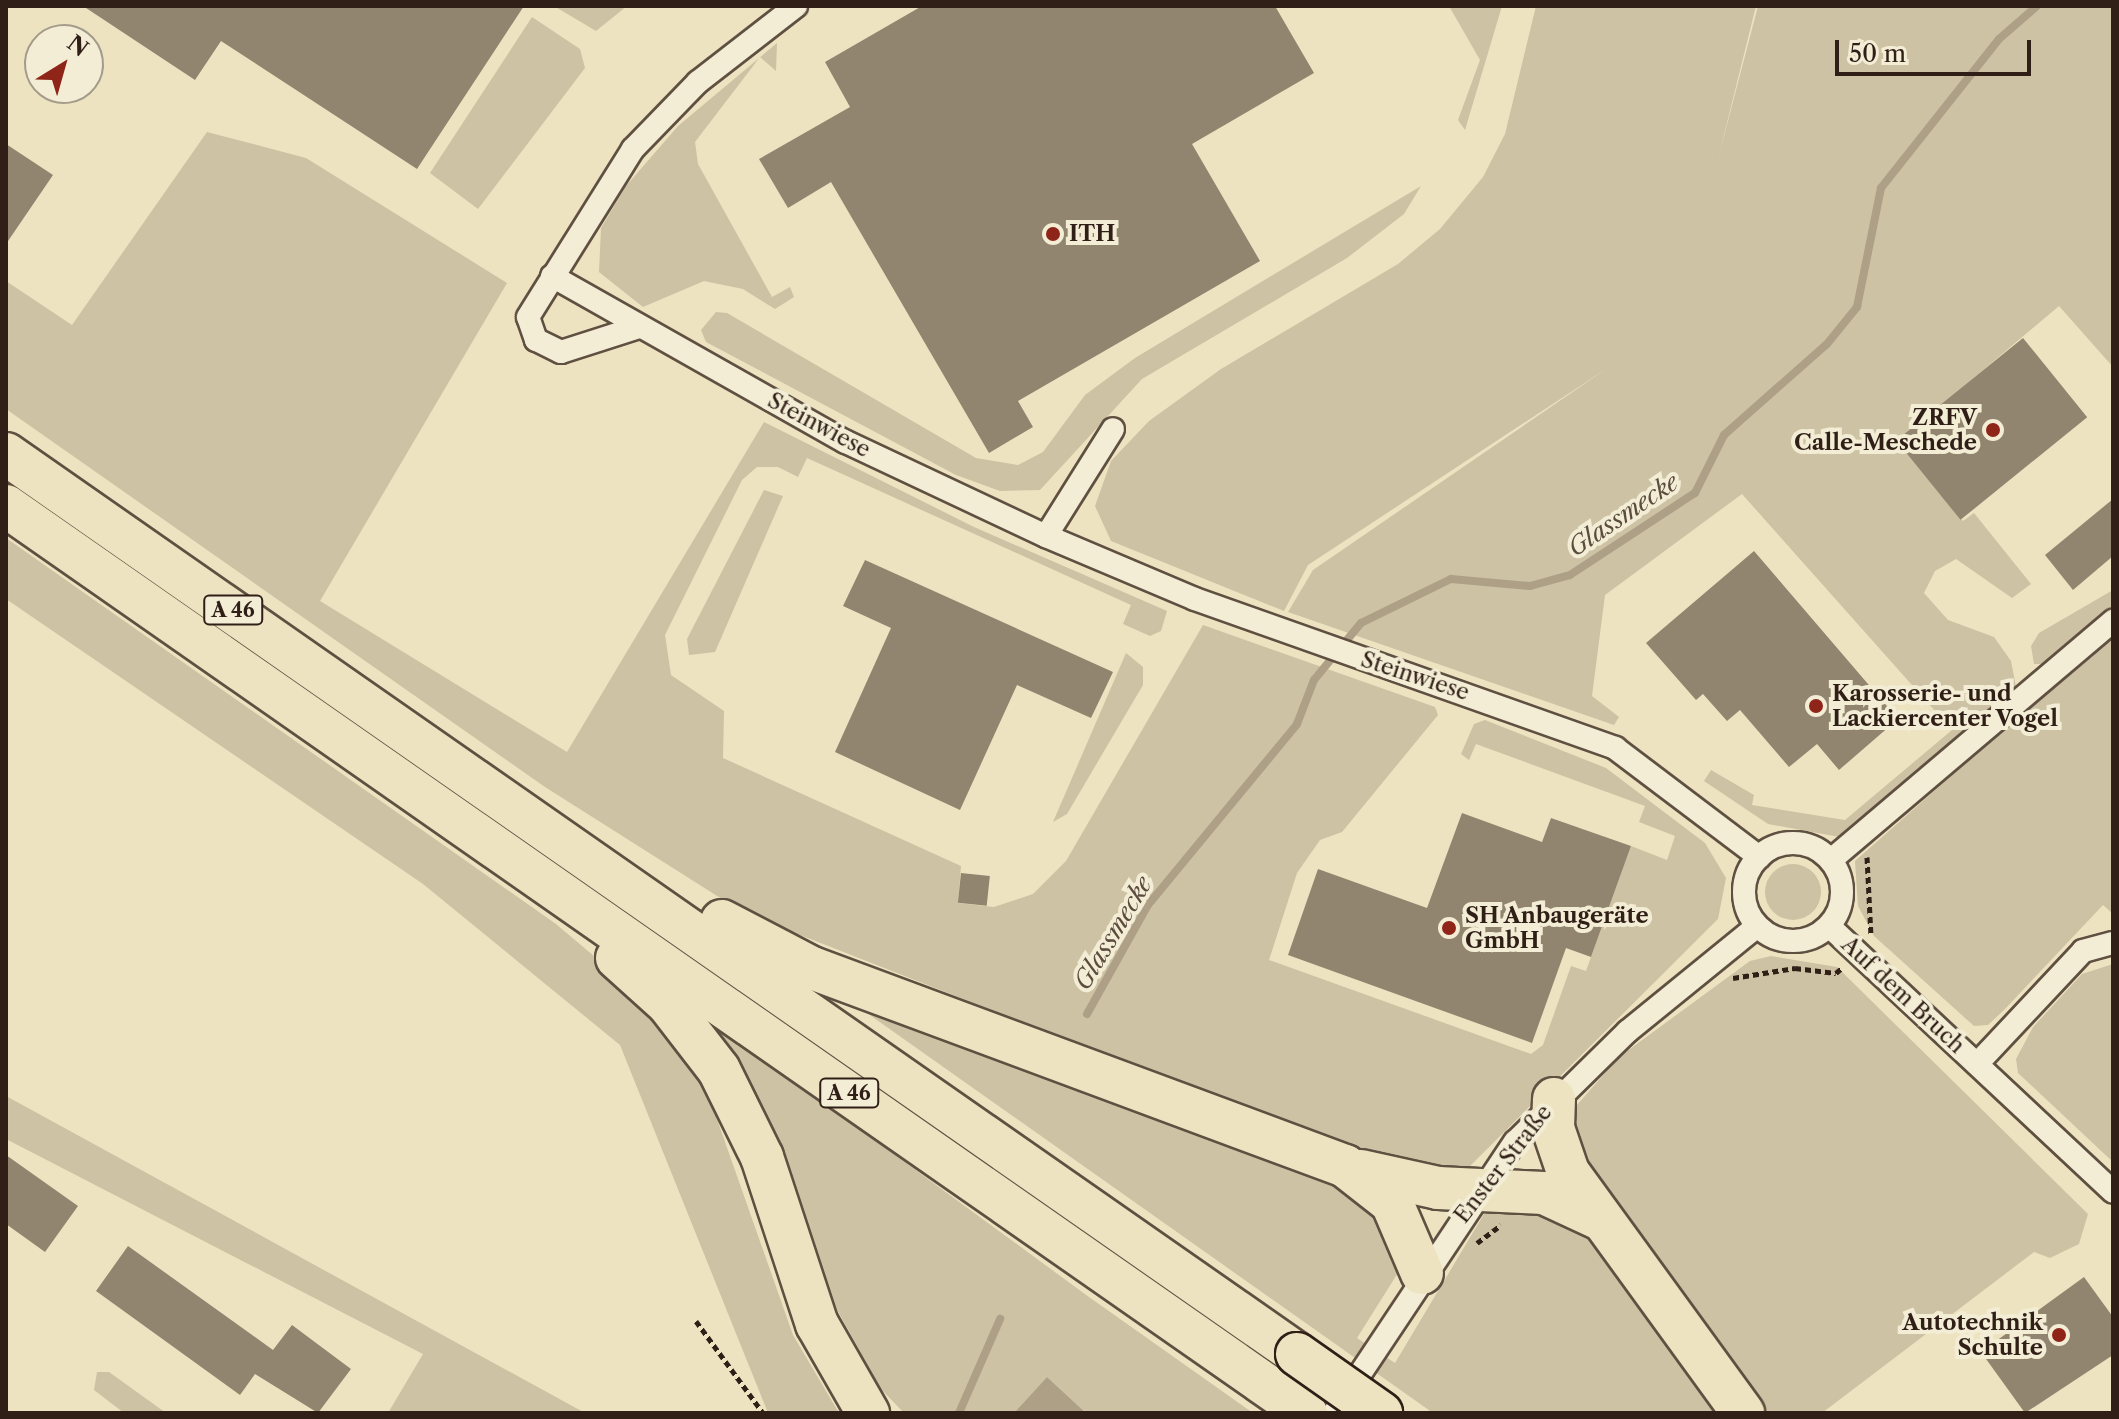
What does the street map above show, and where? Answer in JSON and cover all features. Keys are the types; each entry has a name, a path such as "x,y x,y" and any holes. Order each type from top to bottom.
{"highway":[{"name":"A 46","path":"6,454 459,765 1381,1413"},
{"name":"A 46","path":"6,506 1306,1413"},
{"path":"459,765 812,968 1345,1166 1407,1184 1523,1191 1560,1197 1606,1223"},
{"path":"427,797 643,981 701,1044 753,1134 826,1345 868,1413"},
{"path":"1554,1099 1560,1156 1743,1413"},
{"path":"1345,1166 1392,1203 1422,1273"}],"street":[{"path":"639,327 577,349 547,350 528,317 649,130 796,6"},
{"name":"Steinwiese","path":"552,276 846,442 1046,536 1314,642 1615,748 1759,857"},
{"path":"1046,536 1113,429"},
{"path":"1831,860 2113,621"},
{"path":"1799,843 1831,860 1842,898 1829,926 1787,941 1757,926 1744,894 1759,857 1799,843"},
{"name":"Enster Straße","path":"1334,1413 1479,1188 1554,1099 1757,926"},
{"name":"Auf dem Bruch","path":"1829,926 2113,1192"},
{"name":"Auf dem Bruch","path":"1977,1064 2083,951 2113,943"}],"path":[{"path":"1719,988 1762,969 1836,973 1876,931 1865,832"},
{"path":"1468,1250 1508,1220 1523,1191"},
{"path":"696,1321 763,1413"}],"shaded area":[{"path":"554,6 627,6 596,31"},
{"path":"1449,6 1502,6 1465,130 1458,120 1480,60"},
{"path":"1536,6 1756,6 1718,159 1758,6 2113,6 2113,367 2059,306 1898,442 1963,521 1974,513 2031,584 2012,598 1956,559 1935,571 1924,593 1948,620 1994,637 2011,661 2016,687 1845,838 1768,824 1704,781 1711,770 1754,795 1752,805 1845,820 1952,730 1742,494 1605,595 1592,696 1619,717 1614,725 1288,612 1313,570 1609,367 1308,565 1284,611 1111,541 1095,506 1111,461 1149,421 1221,369 1398,264 1440,229 1483,177 1505,134"},
{"path":"532,17 580,49 585,68 478,209 430,173"},
{"path":"777,43 776,71 760,57"},
{"path":"759,58 695,142 698,164 772,297 790,287 794,297 775,309 743,289 704,281 643,307 599,272 601,228 626,186 678,126"},
{"path":"207,132 306,158 507,283 320,601 567,752 764,422 974,527 1167,611 1161,631 1150,636 1123,624 1131,605 807,458 798,477 778,467 757,467 742,480 665,635 671,675 724,711 723,758 961,866 958,903 994,907 1033,894 1066,861 1203,625 1435,707 1438,715 1342,832 1320,840 1297,873 1269,960 1531,1054 1543,1045 1571,966 1586,971 1631,846 1667,860 1675,836 1639,822 1645,806 1476,744 1469,760 1461,754 1474,724 1485,720 1606,768 1705,843 1726,878 1718,919 1463,1173 1394,1168 744,913 545,787 6,409 6,281 72,325"},
{"path":"1421,186 1404,214 1347,258 1142,379 1040,490 1000,491 956,475 706,342 701,330 716,312 727,313 976,458 1018,465 1043,452 1085,395 1135,358"},
{"path":"764,490 783,496 715,652 689,655 687,639"},
{"path":"6,538 556,924 633,989 699,1068 793,1335 839,1413 768,1413 620,1045 423,884 6,599"},
{"path":"2113,590 2113,609 2049,664 2034,664 2031,646 2039,633"},
{"path":"2113,633 2113,914 2103,905 2004,1010 1988,1025 1974,1026 1874,936 1858,906 1855,861"},
{"path":"1126,653 1143,667 1143,685 1067,814 1053,822"},
{"path":"1793,864 1812,873 1821,892 1812,911 1793,920 1774,911 1765,892 1774,873"},
{"path":"1771,956 1837,967 2088,1214 2079,1244 2050,1258 2034,1252 1822,1413 1765,1413 1580,1167 1570,1113 1619,1057 1750,961"},
{"path":"2113,964 2113,1162 2018,1073 2016,1059 2033,1027 2082,974"},
{"path":"833,989 1339,1178 1391,1221 1401,1268 1357,1338 1395,1363 1484,1214 1538,1205 1598,1238 1728,1413 1433,1413"},
{"path":"712,1021 1253,1413 1086,1413 1047,1377 1014,1413 904,1413 881,1389 826,1290 752,1096"},
{"path":"6,1096 585,1413 388,1413 423,1354 6,1139"},
{"path":"97,1372 109,1372 166,1413 124,1413 94,1390"},
{"path":"1047,1377 1086,1413 1014,1413"}],"building":[{"path":"83,6 524,6 417,169 221,41 195,80"},
{"name":"ITH","path":"922,6 1275,6 1314,73 1192,144 1260,261 1018,401 1033,427 989,453 831,182 788,208 759,159 850,107 825,62"},
{"path":"6,144 53,175 6,244"},
{"name":"ZRFV Calle-Meschede","path":"2023,338 2087,417 1961,520 1896,441"},
{"path":"2113,499 2113,556 2073,590 2045,555"},
{"path":"1754,551 1898,719 1839,770 1817,744 1789,767 1740,710 1727,721 1703,694 1696,700 1646,643"},
{"path":"865,560 1113,672 1091,718 1017,685 960,810 835,752 891,628 843,606"},
{"name":"SH Anbaugeräte GmbH","path":"1462,813 1542,842 1551,818 1631,846 1591,957 1566,948 1532,1043 1288,955 1318,869 1427,908"},
{"path":"961,873 990,876 987,906 958,903"},
{"path":"6,1155 78,1206 45,1252 6,1224"},
{"path":"128,1246 273,1350 292,1325 351,1369 318,1413 255,1374 240,1395 96,1291"},
{"name":"Autotechnik Schulte","path":"2084,1277 2113,1317 2113,1355 2025,1413 1981,1352"}],"waterway":[{"name":"Glassmecke","path":"1087,1014 1148,905 1297,724 1314,680 1361,623 1451,579 1530,586 1570,575 1695,493 1724,435 1827,344 1857,307 1881,188 1999,39 2037,6"},
{"name":"Glassmecke","path":"959,1413 1000,1319"}],"place":[{"name":"ITH","path":"1053,234"},
{"name":"ZRFV Calle-Meschede","path":"1993,430"},
{"name":"Karosserie- und Lackiercenter Vogel","path":"1816,706"},
{"name":"SH Anbaugeräte GmbH","path":"1449,928"},
{"name":"Autotechnik Schulte","path":"2059,1335"}]}
